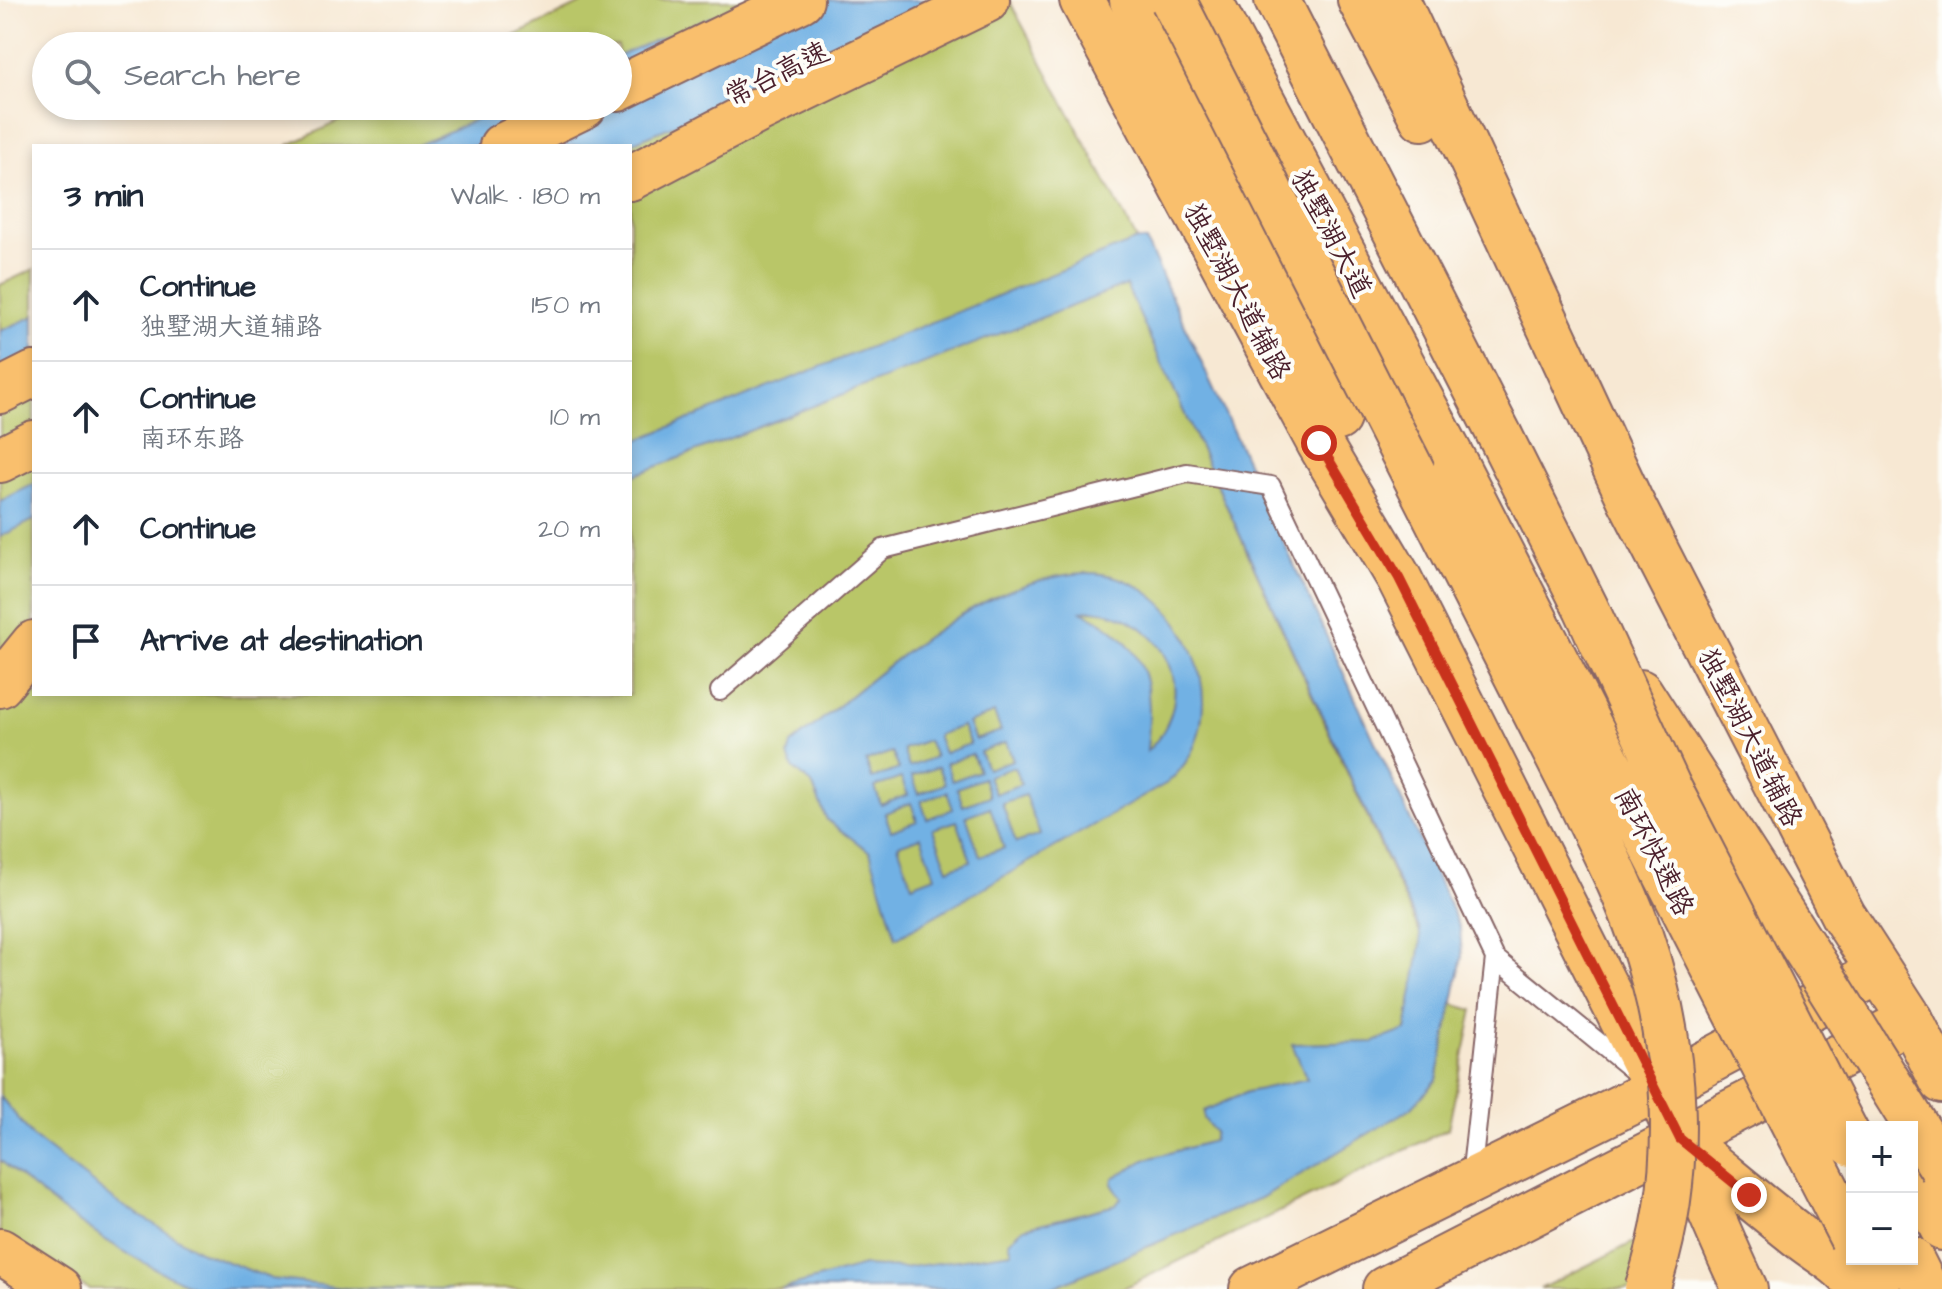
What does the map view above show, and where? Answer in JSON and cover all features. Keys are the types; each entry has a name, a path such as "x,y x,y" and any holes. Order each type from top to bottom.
{"main road":[{"name":"常台高速","path":"632,82 801,0"},
{"name":"常台高速","path":"632,145 924,0"},
{"path":"632,177 769,105 987,0"},
{"name":"独墅湖大道辅路","path":"1132,0 1342,426 1399,578"},
{"path":"1173,0 1569,779 1639,932 1659,1001 1673,1107 1671,1179 1647,1289"},
{"name":"独墅湖大道","path":"1209,0 1456,465"},
{"name":"独墅湖大道","path":"1277,0 1500,436"},
{"name":"独墅湖大道辅路","path":"1360,0 1630,500 1843,915 1911,1020 1942,1081"},
{"name":"独墅湖大道辅路","path":"1397,0 1630,500"},
{"name":"独墅湖大道辅路","path":"1087,9 1319,443 1399,578 1657,1089 1708,1213 1745,1289"},
{"path":"506,144 555,120"},
{"path":"0,391 32,375"},
{"name":"南环快速路","path":"1500,436 1586,608 1668,786 1846,1132"},
{"path":"0,460 32,444"},
{"name":"南环快速路","path":"1456,465 1846,1226"},
{"path":"1586,608 1942,1168"},
{"path":"0,685 32,645"},
{"path":"1814,963 1888,1121"},
{"path":"1252,1289 1657,1089 1878,972"},
{"path":"1385,1289 1911,1020"},
{"path":"1680,1139 1805,1241 1836,1261 1852,1275 1860,1289"},
{"path":"1918,1180 1942,1228"},
{"path":"0,1251 59,1289"},
{"path":"1866,1265 1878,1289"},
{"path":"1914,1265 1926,1289"},
{"path":"0,1283 14,1289"}],"lane":[{"path":"720,691 883,549 1187,473 1271,486 1495,958 1657,1089"},
{"path":"1471,1183 1495,958"}],"green space":[{"path":"589,0 1009,0 1137,240 1111,251 1452,1004 1473,1010 1448,1129 1122,1289 89,1289 26,1256 0,1235 0,285 32,270 32,696 632,696 632,144 291,144 341,120 632,120 632,32 523,32"},
{"path":"1640,1239 1665,1289 1540,1289"}],"water":[{"path":"751,0 978,0 629,144 420,144 474,120 632,120 632,50"},
{"path":"1137,240 1146,241 1460,928 1462,957 1437,1080 1411,1108 1261,1198 1049,1289 782,1289 863,1266 903,1268 1012,1252 1009,1241 1024,1228 1116,1205 1121,1198 1112,1184 1113,1178 1147,1159 1213,1141 1215,1132 1204,1119 1204,1111 1247,1092 1307,1079 1292,1044 1374,1042 1406,1030 1421,944 1419,928 1126,285 632,476 632,442"},
{"path":"32,317 32,391 0,404 0,331"},
{"path":"32,485 32,521 0,537 0,501"},
{"path":"1086,573 1122,579 1153,596 1177,622 1194,653 1202,688 1201,723 1190,755 1167,783 896,938 870,852 827,820 812,784 793,768 788,756 791,744 929,636 966,612 1005,593 1045,579","holes":["1082,611 1118,616 1140,627 1157,643 1169,662 1174,684 1173,707 1164,729 1147,751 1147,686 1134,652 1122,638","994,713 1001,731 975,740 968,723","962,726 970,744 944,753 937,735","928,740 935,757 909,767 903,749","1006,742 1013,760 987,769 980,752","892,752 899,769 872,779 866,761","972,754 979,771 952,781 946,763","938,767 945,784 919,794 912,776","1014,767 1021,784 995,794 988,776","901,778 908,795 881,805 875,787","983,778 989,796 963,806 957,788","947,792 953,809 927,819 921,801","1025,795 1040,835 1016,843 1002,803","911,803 917,821 891,831 885,813","990,807 1004,848 980,856 966,816","957,821 971,861 948,869 933,829","921,837 935,876 912,885 898,845"]},
{"path":"0,1096 34,1138 117,1202 199,1251 272,1279 345,1288 450,1289 198,1289 145,1263 94,1232 0,1160"}],"route":[{"path":"1319,443 1399,578 1680,1139 1749,1195"}]}
